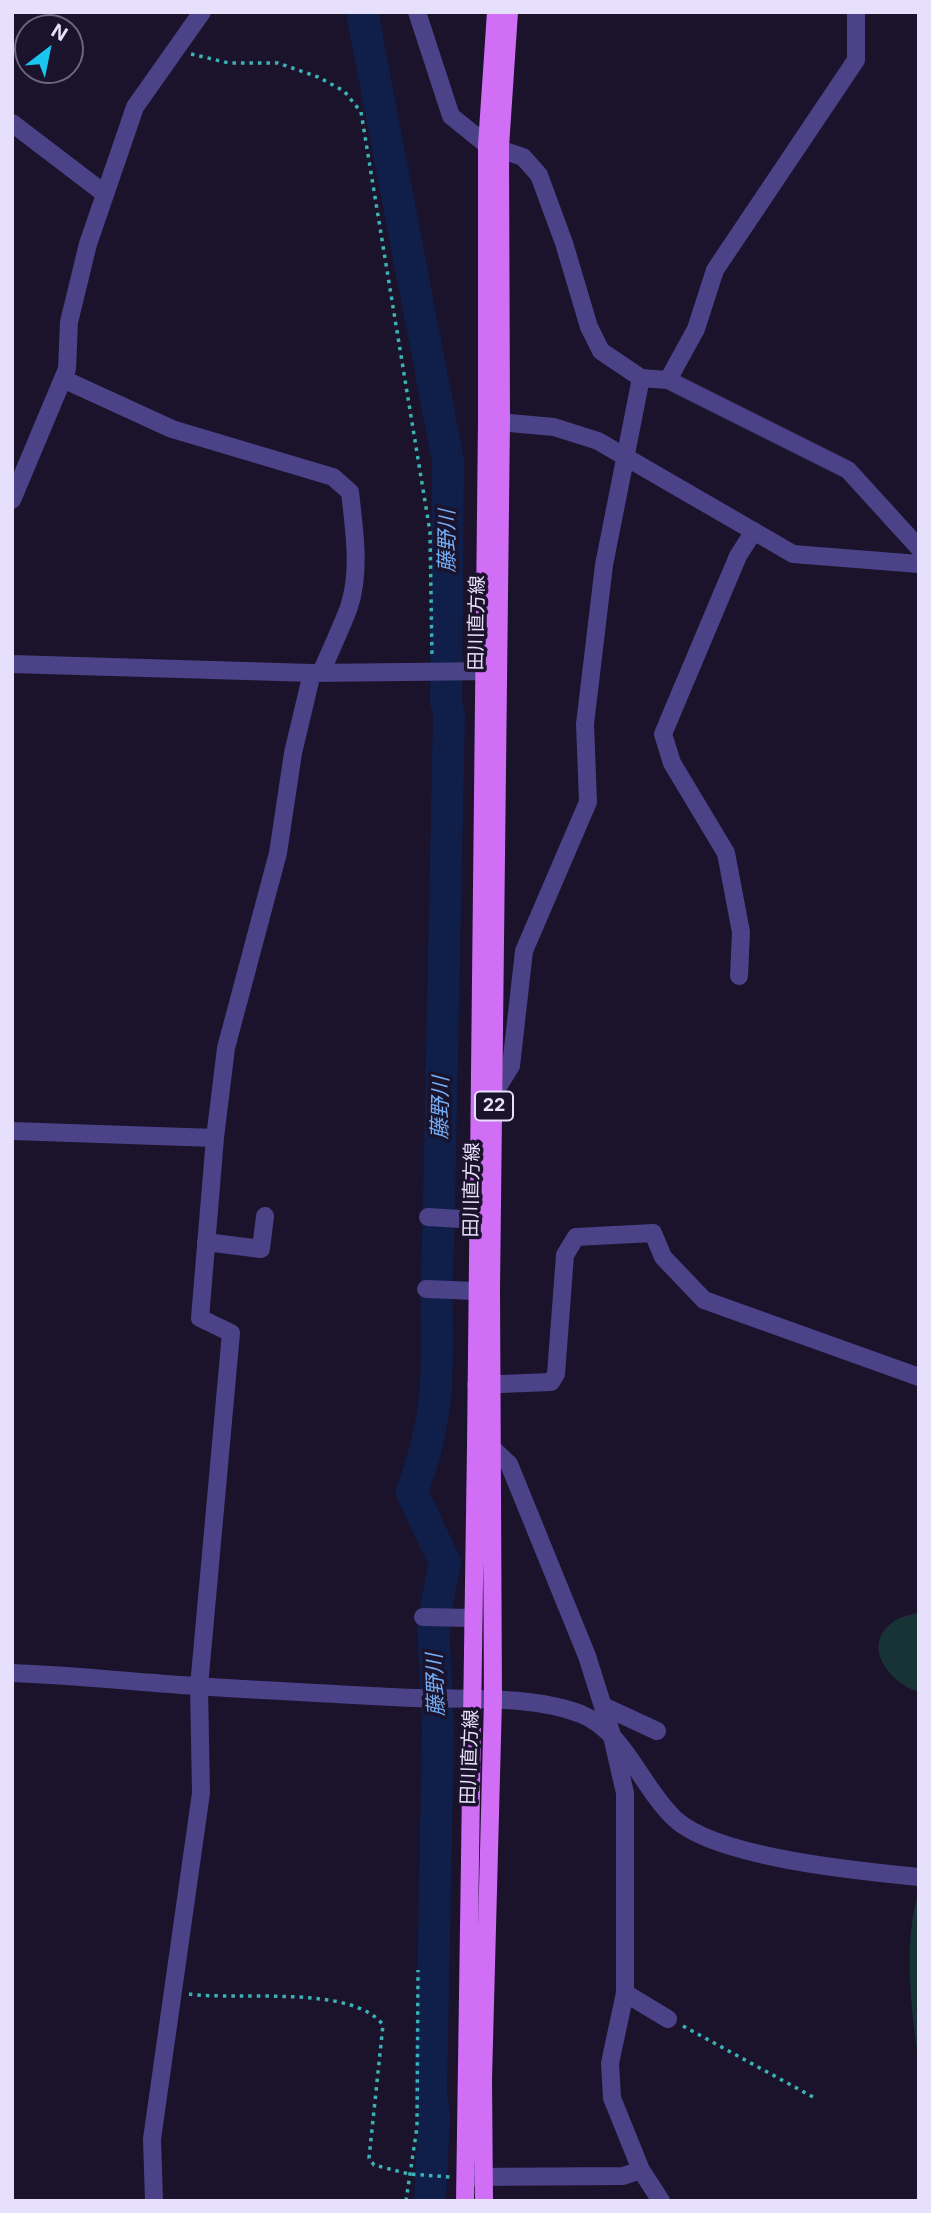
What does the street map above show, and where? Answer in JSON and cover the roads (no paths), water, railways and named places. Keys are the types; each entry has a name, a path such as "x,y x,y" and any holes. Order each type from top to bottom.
{"main road":[{"name":"田川直方線","path":"464,2201 458,2177 467,1700 484,1384 488,671 494,421 493,146 496,12"},
{"name":"田川直方線","path":"493,146 509,12"},
{"name":"田川直方線","path":"484,2201 483,2079 493,1700 493,1449 475,1291 476,1220 486,1093"}],"street":[{"path":"12,500 67,369 69,323 88,244 135,107 202,12"},
{"path":"417,12 451,116 493,146 523,157 539,175 564,243 589,327 601,351 641,378 668,380 848,470 919,548"},
{"path":"668,380 696,329 715,270 856,60 856,12"},
{"path":"12,123 105,194"},
{"path":"486,1093 511,1066 524,951 588,802 585,724 604,565 641,378"},
{"path":"63,379 172,429 334,477 350,492 355,537 354,581 349,606 316,673 293,753 278,853 226,1048 215,1138 200,1318 231,1333 200,1686 201,1793 152,2139 154,2201"},
{"path":"494,421 554,427 598,440 793,554 919,564"},
{"path":"739,976 741,932 726,853 672,763 663,734 738,556 754,531"},
{"path":"12,664 316,673 488,671"},
{"path":"12,1131 215,1138"},
{"path":"206,1242 261,1249 265,1216"},
{"path":"428,1217 476,1220"},
{"path":"484,1384 551,1382 556,1374 565,1255 576,1237 653,1233 663,1257 704,1300 919,1377"},
{"path":"426,1289 475,1291"},
{"path":"493,1449 509,1464 587,1656 611,1732 625,1793 625,1993 610,2063 612,2098 641,2170 661,2201"},
{"path":"423,1617 471,1618"},
{"path":"12,1674 422,1699 493,1700 582,1714 611,1732 646,1786 674,1818 693,1833 719,1843 840,1870 919,1877"},
{"path":"603,1706 657,1731"},
{"path":"625,1993 668,2019"},
{"path":"458,2177 623,2176 641,2170"}],"waterway":[{"name":"藤野川","path":"362,12 448,461 446,702 449,715 436,1378 429,1433 412,1492 445,1563 433,1623 438,1729 431,2095 434,2115 430,2201"}]}
